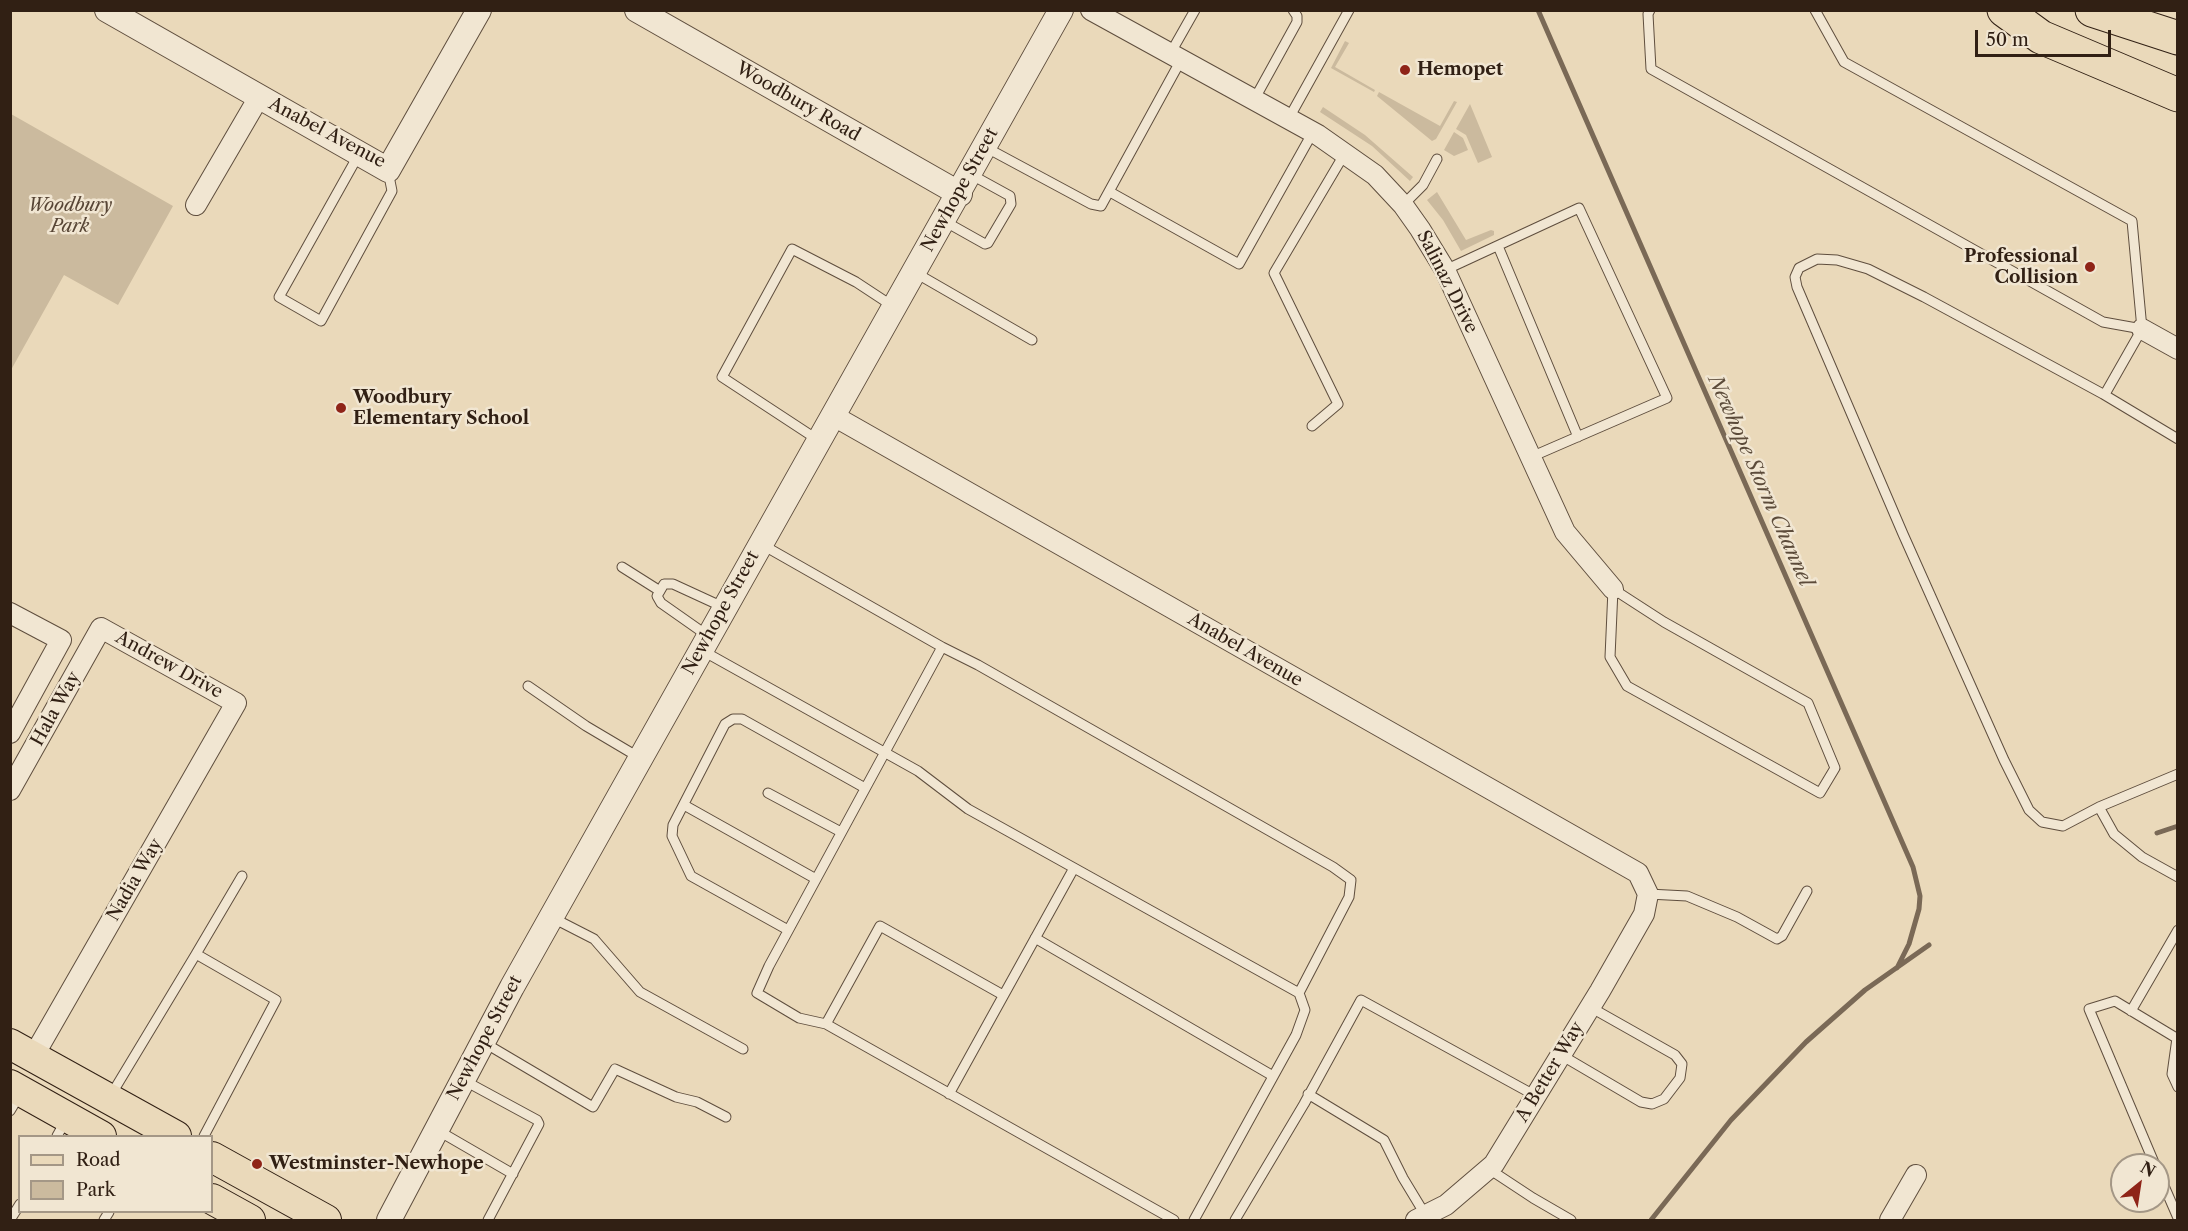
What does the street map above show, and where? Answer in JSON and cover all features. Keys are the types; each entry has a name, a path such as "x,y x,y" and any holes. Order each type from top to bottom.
{"highway":[{"path":"2004,10 2041,37 2178,94"},
{"path":"2092,10 2178,38"}],"main road":[{"path":"22,1050 172,1135"},
{"path":"14,1096 63,1127 93,1135"},
{"path":"213,1158 326,1221"}],"street":[{"name":"Anabel Avenue","path":"107,10 388,170 479,10"},
{"name":"Woodbury Road","path":"637,10 965,184"},
{"name":"Newhope Street","path":"389,1221 551,917 1061,10"},
{"name":"Salinaz Drive","path":"1091,10 1313,132 1374,176 1403,205 1445,270 1565,532 1613,589"},
{"path":"196,205 259,97"},
{"path":"2142,329 2178,349"},
{"name":"Anabel Avenue","path":"832,415 1638,873 1648,894"},
{"path":"10,613 61,640 10,733"},
{"name":"Andrew Drive","path":"101,628 236,703"},
{"name":"Hala Way","path":"10,790 101,628"},
{"name":"Nadia Way","path":"22,1050 236,703"},
{"name":"A Better Way","path":"1424,1219 1446,1205 1494,1164 1644,914 1648,894"},
{"path":"1890,1221 1916,1175"}],"lane":[{"path":"985,147 1096,207 1103,205 1176,57 1195,10"},
{"path":"1254,99 1297,22 1297,16 1293,10"},
{"path":"1289,118 1349,10"},
{"path":"1650,10 1648,14 1651,69 2103,322 2142,329"},
{"path":"1815,10 1844,63 2132,221 2142,329 2105,394"},
{"path":"1110,192 1239,264 1313,132"},
{"path":"1312,426 1338,404 1274,273 1345,153"},
{"path":"360,154 279,297 321,321 392,191 388,170"},
{"path":"1403,205 1423,185 1437,159"},
{"path":"944,221 985,244 1000,224 1011,204 1010,196 965,184"},
{"path":"1445,270 1579,208 1667,398 1531,456"},
{"path":"1498,246 1578,437"},
{"path":"818,440 722,377 792,249 856,282 894,307"},
{"path":"2178,439 2105,394 1933,301 1868,269 1838,260 1817,259 1798,268 1795,277 1797,287 1903,534 2004,760 2029,810 2042,822 2063,826 2099,807 2178,774"},
{"path":"914,272 1032,340"},
{"path":"760,544 978,665 1351,879 1349,897 1299,993"},
{"path":"621,567 660,591"},
{"path":"724,608 673,584 664,584 657,596 661,603 705,643 884,753 918,771 968,809 1299,993 1305,1010 1296,1035 1194,1221"},
{"path":"1613,589 1664,622 1808,703 1835,768 1820,793 1627,686 1610,657 1613,589"},
{"path":"942,647 788,930 757,993 799,1018 826,1024 1174,1221"},
{"path":"528,686 586,726 640,758"},
{"path":"788,930 691,876 672,836 673,825 725,724 733,719 742,719 865,788"},
{"path":"768,793 841,832"},
{"path":"684,805 816,879"},
{"path":"2099,807 2114,834 2142,858 2178,877"},
{"path":"948,1094 1074,867"},
{"path":"109,1099 242,876"},
{"path":"1648,894 1687,896 1737,917 1777,939 1782,936 1807,891"},
{"path":"551,917 594,939 640,992 743,1049"},
{"path":"826,1024 880,926 1003,995"},
{"path":"2131,1011 2178,930"},
{"path":"1035,939 1274,1076"},
{"path":"196,954 276,1000 205,1135"},
{"path":"1235,1221 1361,1000 1536,1096"},
{"path":"2150,1153 2089,1009 2115,1001 2177,1038 2172,1074 2178,1087"},
{"path":"1561,1055 1641,1102 1652,1104 1664,1099 1680,1078 1682,1064 1675,1055 1590,1007"},
{"path":"483,1042 593,1107 615,1070 676,1097 697,1102 726,1117"},
{"path":"463,1080 537,1120 539,1124 488,1221"},
{"path":"1308,1095 1384,1140 1424,1219"},
{"path":"437,1130 513,1173"},
{"path":"1489,1169 1570,1221"},
{"path":"2170,1200 2178,1218"},
{"path":"10,1220 18,1207"}],"green space":[{"path":"1345,41 1349,43 1335,67 1375,90 1374,92 1331,68"},
{"path":"1379,92 1440,126 1454,101 1457,102 1436,139 1432,141 1377,96"},
{"path":"1470,104 1492,157 1478,163 1466,135 1456,129"},
{"path":"1323,107 1365,135 1413,177 1410,181 1372,146 1320,112"},
{"name":"Woodbury Park","path":"11,114 173,206 118,305 64,275 11,370"},
{"path":"1454,132 1463,138 1468,150 1454,156 1444,150"},
{"path":"1437,192 1466,240 1491,230 1494,231 1494,235 1461,251 1443,220 1427,200"}],"waterway":[{"name":"Newhope Storm Channel","path":"1538,10 1913,867 1920,896 1919,909 1909,944 1897,968"},
{"path":"2157,833 2178,826"},
{"path":"1651,1220 1731,1120 1806,1042 1865,990 1929,945"}],"place":[{"name":"Hemopet","path":"1405,70"},
{"name":"Professional Collision","path":"2090,267"},
{"name":"Woodbury Elementary School","path":"341,408"},
{"name":"Westminster-Newhope","path":"257,1164"}]}
